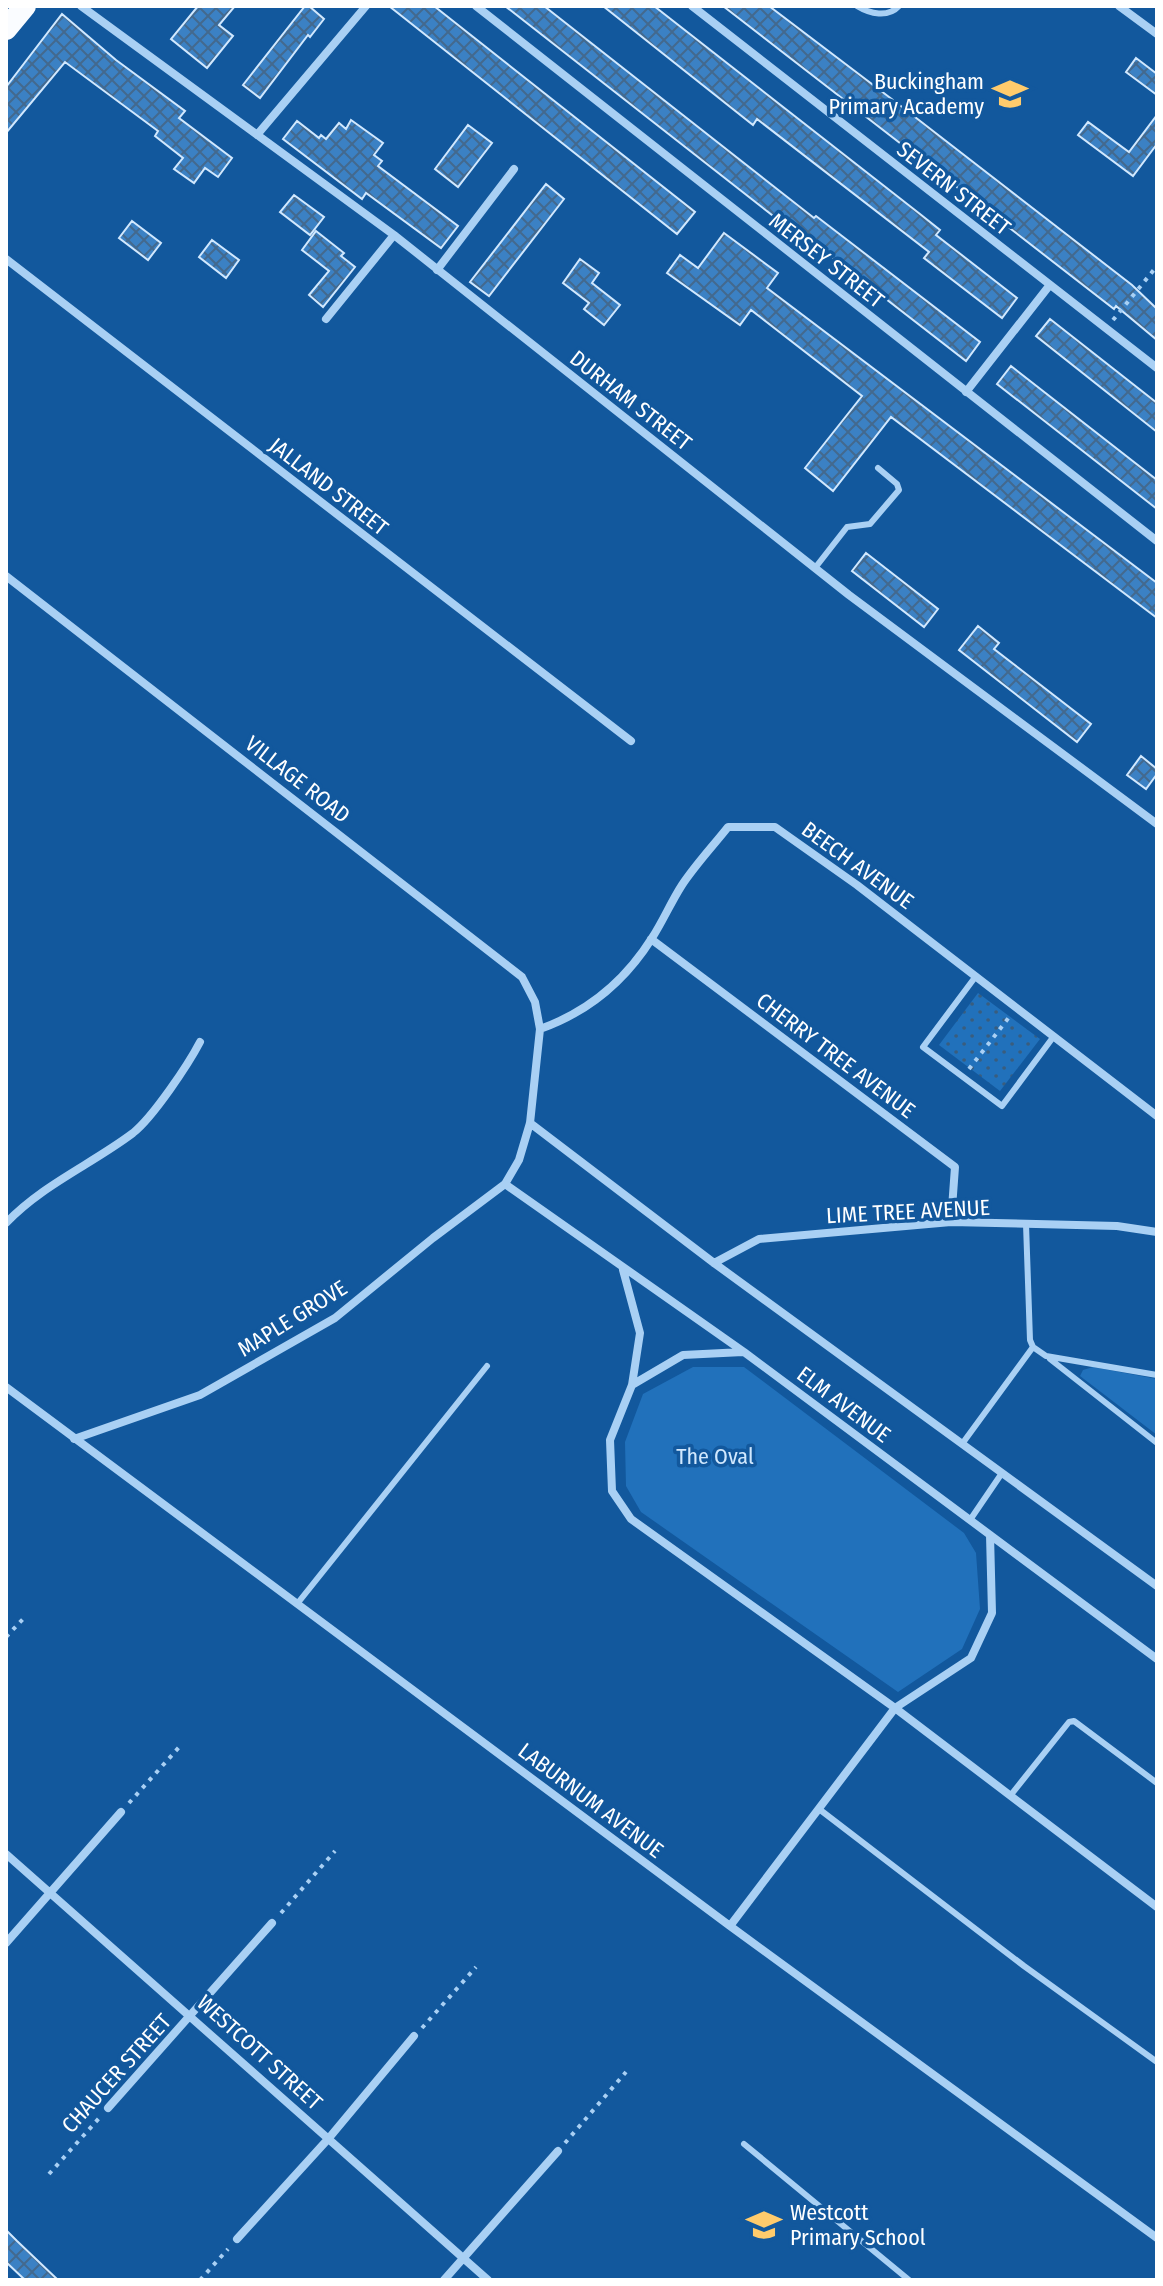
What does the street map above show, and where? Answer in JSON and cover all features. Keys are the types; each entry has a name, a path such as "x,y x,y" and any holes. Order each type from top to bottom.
{"highway":[{"path":"6,29 25,6"}],"street":[{"name":"DURHAM STREET","path":"81,6 394,235 815,568 1157,824"},
{"path":"257,135 366,6"},
{"name":"MERSEY STREET","path":"476,6 1157,541"},
{"name":"SEVERN STREET","path":"692,6 1157,368"},
{"path":"1119,6 1157,34"},
{"path":"437,270 514,169"},
{"path":"326,319 394,235"},
{"name":"JALLAND STREET","path":"6,259 631,741"},
{"path":"966,392 1049,286"},
{"name":"VILLAGE ROAD","path":"6,576 522,977 535,1002 540,1029"},
{"name":"BEECH AVENUE","path":"540,1029 588,1007 629,970 683,883 728,827 775,827 857,885 1157,1116"},
{"name":"CHERRY TREE AVENUE","path":"651,939 955,1167 951,1222"},
{"path":"505,1184 519,1160 530,1123 540,1029"},
{"path":"6,1223 61,1179 136,1131 188,1065 200,1042"},
{"name":"ELM AVENUE","path":"530,1123 714,1263 1157,1586"},
{"name":"ELM AVENUE","path":"505,1184 623,1270 744,1352 1157,1659"},
{"name":"MAPLE GROVE","path":"74,1439 200,1395 335,1318 505,1184"},
{"name":"LIME TREE AVENUE","path":"714,1263 759,1239 951,1222 1117,1226 1157,1232"},
{"path":"623,1270 640,1333 632,1385 610,1440 612,1491 631,1519 895,1708 1157,1907"},
{"path":"632,1385 683,1355 744,1352"},
{"name":"LABURNUM AVENUE","path":"6,1387 730,1926 1157,2238"},
{"path":"730,1926 895,1708 971,1658 992,1613 990,1535"},
{"path":"6,1943 121,1812"},
{"name":"WESTCOTT STREET","path":"6,1854 488,2280"},
{"name":"CHAUCER STREET","path":"108,2108 272,1923"},
{"path":"237,2239 329,2138 414,2036"},
{"path":"444,2280 558,2151"}],"lane":[{"path":"857,6 880,14 894,11 899,6"},
{"path":"815,568 847,527 870,524 899,490 897,484 878,468"},
{"path":"976,976 923,1047 1002,1106 1054,1036"},
{"path":"1026,1224 1030,1340 1033,1347 1157,1443"},
{"path":"962,1444 1033,1347"},
{"path":"1046,1356 1157,1375"},
{"path":"297,1604 487,1366"},
{"path":"970,1520 1002,1473"},
{"path":"1010,1796 1069,1722 1074,1721 1157,1783"},
{"path":"819,1809 1024,1966 1157,2062"},
{"path":"744,2144 909,2280"}],"path":[{"path":"1106,327 1157,266"},
{"path":"963,1077 1016,1008"},
{"path":"6,1637 24,1618"},
{"path":"121,1812 181,1745"},
{"path":"272,1923 335,1851"},
{"path":"414,2036 476,1967"},
{"path":"558,2151 626,2072"},
{"name":"CHAUCER STREET","path":"49,2174 108,2108"},
{"path":"200,2280 237,2239"}],"green space":[{"path":"978,993 1040,1039 1000,1091 939,1045"},
{"name":"The Oval","path":"693,1367 744,1367 964,1533 976,1553 980,1609 962,1649 898,1692 641,1512 626,1486 625,1442 643,1394"},
{"path":"1093,1367 1157,1379 1157,1435 1080,1376 1083,1370"}],"building":[{"path":"198,6 235,6 219,25 233,36 207,68 171,39"},
{"path":"305,6 324,19 260,98 243,85"},
{"path":"389,6 434,6 695,212 677,234"},
{"path":"505,6 544,6 814,218 816,216 980,342 966,361 797,230 795,233"},
{"path":"603,6 654,6 940,230 936,235 1017,298 1002,318 924,258 929,252 757,119 753,125"},
{"path":"723,6 769,6 893,100 1132,285 1157,309 1157,340 1116,306 1114,309"},
{"path":"62,14 116,60 185,111 179,118 232,158 218,177 205,168 194,183 174,169 183,158 155,136 158,131 65,62 6,133 6,87"},
{"path":"1136,58 1157,74 1157,95 1126,72"},
{"path":"1157,115 1157,144 1133,176 1078,135 1088,122 1129,152"},
{"path":"351,120 383,143 374,155 382,161 378,166 458,226 441,248 366,193 362,199 283,139 297,121 319,138 321,135 326,139 339,123 346,129"},
{"path":"468,125 492,143 458,187 435,169"},
{"path":"546,184 564,199 489,296 470,282"},
{"path":"294,195 324,217 310,235 280,212"},
{"path":"132,221 161,243 148,260 119,238"},
{"path":"316,231 344,253 341,256 355,267 323,307 309,295 329,271 302,250"},
{"path":"724,233 778,273 767,288 1157,583 1157,618 891,417 833,491 805,468 862,396 751,310 740,325 667,273 680,255 698,268"},
{"path":"212,240 239,260 226,278 199,257"},
{"path":"580,259 599,273 592,283 620,305 604,325 584,309 589,303 563,283"},
{"path":"1050,319 1157,403 1157,432 1036,336"},
{"path":"1011,366 1157,480 1157,509 997,384"},
{"path":"866,553 938,609 924,627 852,571"},
{"path":"978,626 999,643 994,649 1091,724 1077,742 959,650"},
{"path":"1141,756 1157,769 1157,774 1146,789 1127,775"},
{"path":"6,2230 58,2280 25,2280 6,2262"}],"place":[{"name":"Buckingham Primary Academy","path":"1010,94"},
{"name":"Westcott Primary School","path":"764,2225"}]}
